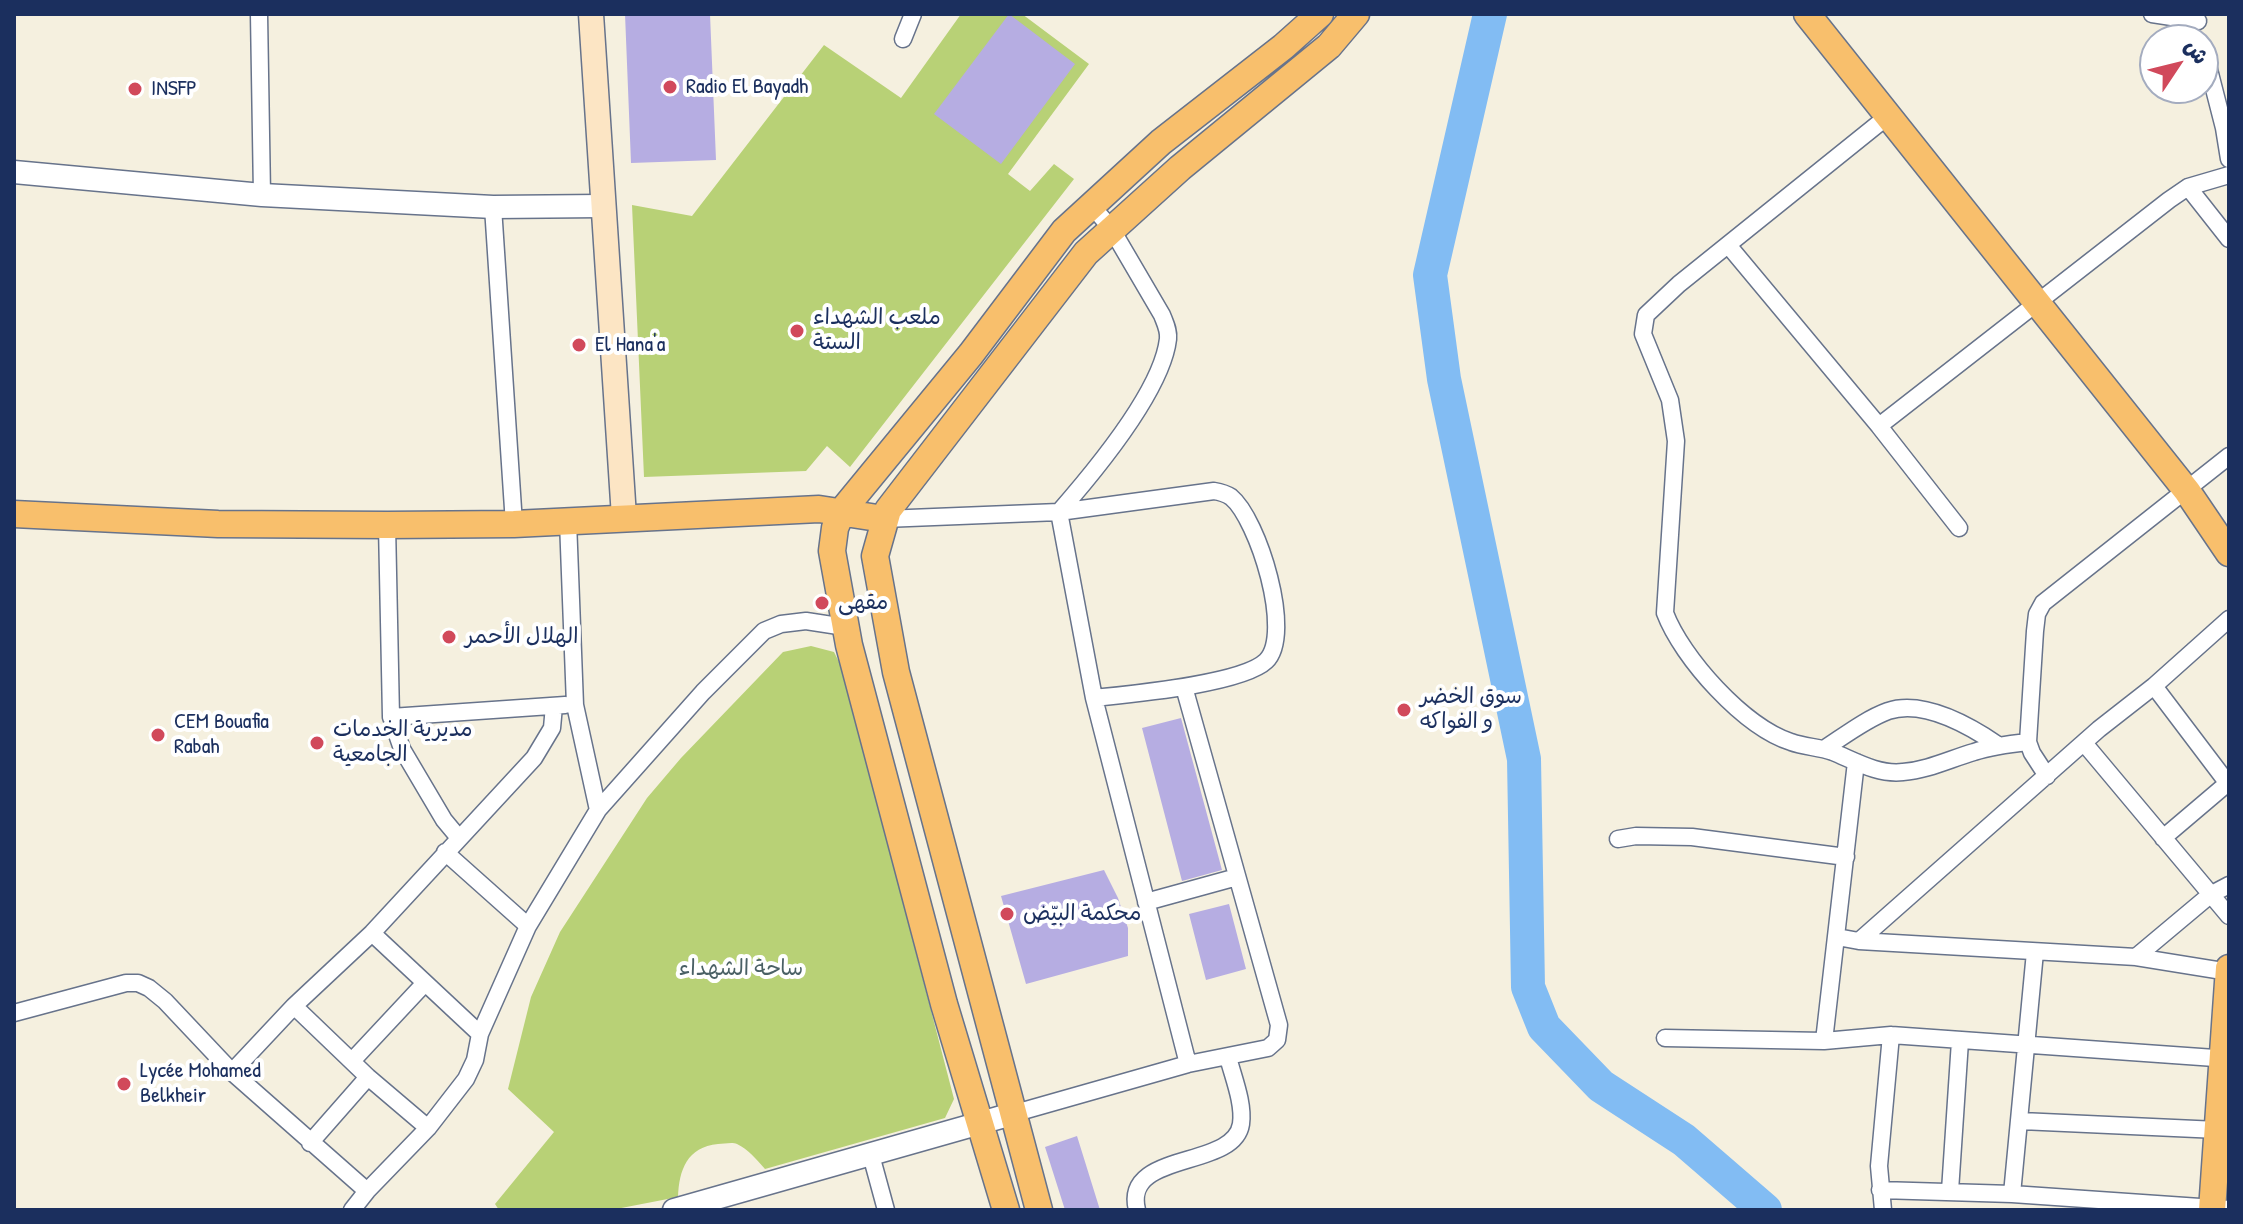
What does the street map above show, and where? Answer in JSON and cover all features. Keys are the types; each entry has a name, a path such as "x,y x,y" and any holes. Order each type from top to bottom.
{"main road":[{"path":"591,14 624,517"},
{"path":"1006,1210 944,1004 845,627 832,551 835,528 842,511 971,354 1064,231 1161,142 1283,47 1320,14"},
{"path":"1039,1210 896,672 875,556 884,519 1086,253 1180,168 1329,46 1356,14"},
{"path":"1807,14 2187,491 2229,553"},
{"path":"14,514 218,524 387,525 514,524 819,509 884,519"},
{"path":"2218,1209 2218,1130 2226,1058 2229,971"},
{"path":"944,1004 981,998"}],"street":[{"path":"259,14 262,195"},
{"path":"903,39 913,14"},
{"path":"2152,14 2198,17"},
{"path":"2218,104 2229,159"},
{"path":"1888,116 1656,303 1643,324 1643,334 1670,400 1676,441 1665,613 1671,629 1700,671 1765,729 1790,742 1824,749 1880,771 1900,773 1998,745 2028,742"},
{"path":"14,172 262,195 493,207 602,206"},
{"path":"1879,426 2127,230 2188,187 2229,175"},
{"path":"2188,187 2229,239"},
{"path":"1059,512 1084,483 1142,402 1158,371 1168,339 1162,315 1111,228 1090,204"},
{"path":"493,207 514,524"},
{"path":"1728,245 1879,426 1959,528"},
{"path":"2047,776 2028,742 2035,631 2037,614 2043,603 2229,456"},
{"path":"884,519 1059,512 1214,491 1225,493 1237,503 1263,558 1278,623 1271,656 1263,664 1245,672 1184,687 1094,698"},
{"path":"1059,512 1094,698 1188,1064"},
{"path":"568,521 575,705 598,810"},
{"path":"387,525 391,717 402,749 444,820 459,838"},
{"path":"1859,941 2229,619"},
{"path":"352,1210 428,1128 466,1079 475,1060 480,1034 528,926 598,810 703,692 764,631 781,624 806,621 845,627"},
{"path":"2154,686 2229,784 2163,838"},
{"path":"686,1208 1188,1064 1268,1048 1274,1044 1279,1025 1184,687"},
{"path":"391,717 575,705"},
{"path":"232,1072 294,1006 372,933 534,758 552,728 554,706"},
{"path":"1824,749 1876,717 1891,710 1907,709 1937,714 1970,726 1998,745"},
{"path":"2084,743 2229,916"},
{"path":"1824,1041 1856,762"},
{"path":"1618,839 1636,836 1692,837 1846,857"},
{"path":"445,852 528,926"},
{"path":"1146,902 1237,877"},
{"path":"2136,957 2210,895 2229,885"},
{"path":"372,933 480,1034"},
{"path":"1837,937 1859,941 2136,957 2229,971"},
{"path":"2012,1194 2035,952"},
{"path":"14,1013 114,985 138,983 149,988 180,1015 232,1072 367,1191"},
{"path":"352,1061 424,984"},
{"path":"294,1006 368,1077 428,1128"},
{"path":"1883,1210 1879,1166 1891,1035"},
{"path":"1665,1038 1824,1041 1891,1035 2226,1058"},
{"path":"1950,1191 1960,1041"},
{"path":"1137,1210 1135,1196 1138,1184 1145,1177 1213,1150 1232,1140 1239,1132 1242,1114 1228,1057"},
{"path":"310,1143 368,1077"},
{"path":"2021,1121 2218,1130"},
{"path":"871,1155 886,1210"},
{"path":"1880,1190 2012,1194 2218,1209"}],"green space":[{"name":"ملعب الشهداء الستة","path":"961,14 1022,14 1089,64 1008,174 1030,191 1054,164 1074,179 850,467 827,446 806,471 644,477 632,205 692,216 824,45 901,98"},
{"name":"ساحة الشهداء","path":"811,646 834,652 849,682 954,1099 945,1118 765,1169 737,1144 707,1146 692,1155 683,1169 678,1197 611,1210 499,1210 495,1204 554,1132 508,1089 531,997 560,932 647,798 681,758 783,652"}],"building":[{"name":"Radio El Bayadh","path":"625,14 710,14 716,160 631,163"},
{"path":"1009,14 1075,64 1001,164 934,114"},
{"path":"1181,718 1222,870 1182,881 1142,728"},
{"path":"1104,870 1128,928 1128,956 1026,984 1001,896"},
{"path":"1229,904 1246,969 1206,980 1189,914"},
{"path":"1077,1136 1100,1210 1065,1210 1045,1147"}],"waterway":[{"path":"1490,14 1430,275 1444,379 1524,759 1528,987 1544,1027 1601,1086 1684,1140 1765,1210"}],"place":[{"name":"Radio El Bayadh","path":"670,87"},
{"name":"INSFP","path":"135,89"},
{"name":"ملعب الشهداء الستة","path":"797,331"},
{"name":"El Hana'a","path":"579,345"},
{"name":"مقهى","path":"822,603"},
{"name":"الهلال الأحمر","path":"449,637"},
{"name":"سوق الخضر و الفواكه","path":"1404,710"},
{"name":"CEM Bouafia Rabah","path":"158,735"},
{"name":"مديرية الخدمات الجامعية","path":"317,743"},
{"name":"محكمة البيّض","path":"1007,914"},
{"name":"Lycée Mohamed Belkheir","path":"124,1084"}]}
